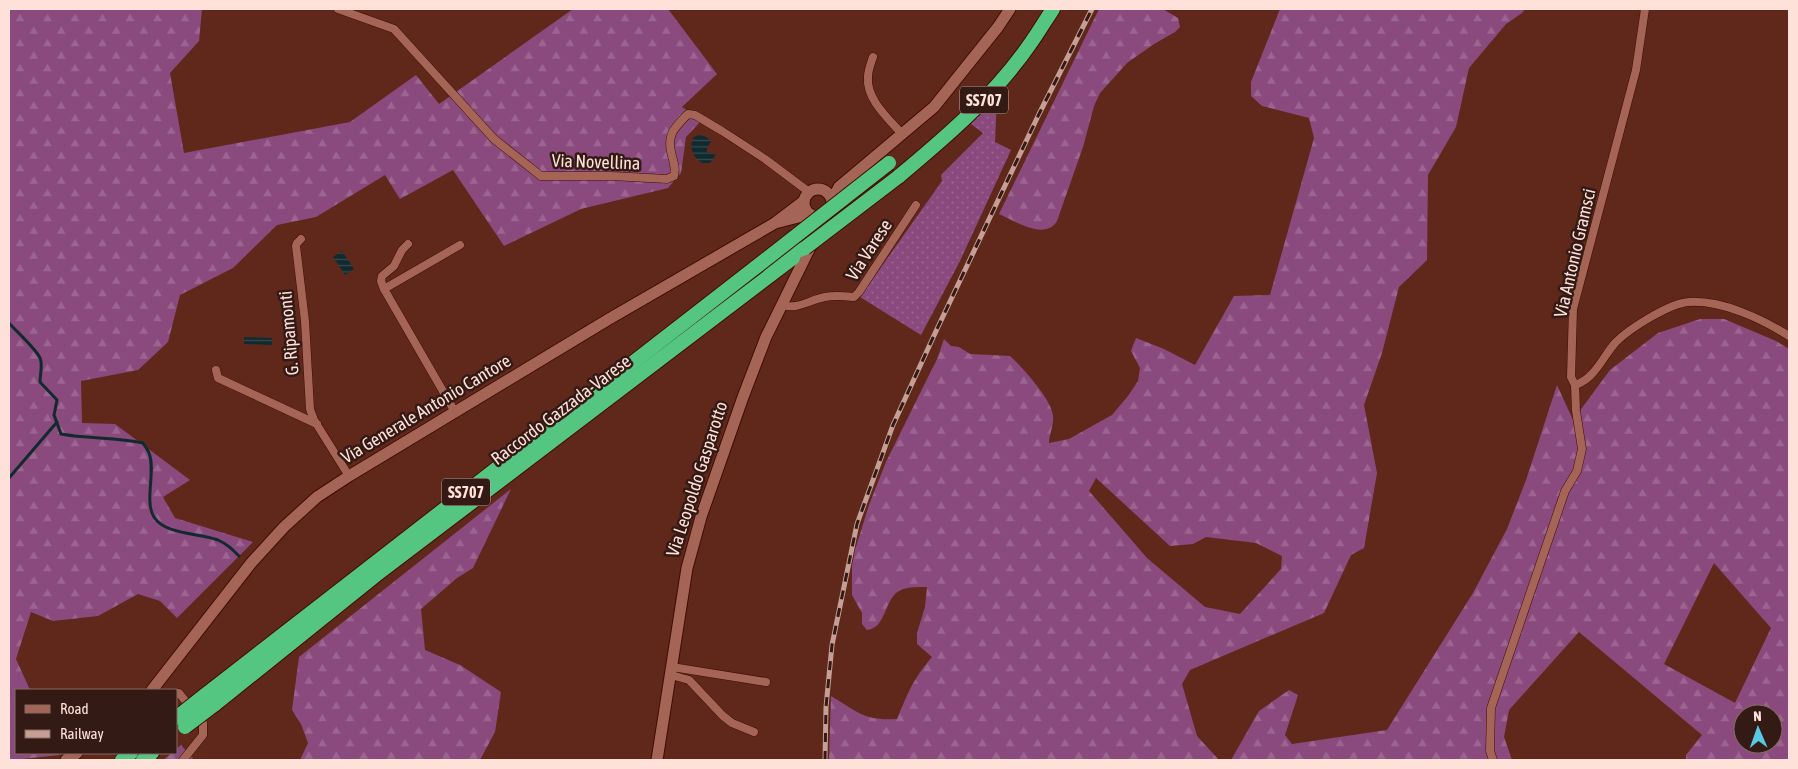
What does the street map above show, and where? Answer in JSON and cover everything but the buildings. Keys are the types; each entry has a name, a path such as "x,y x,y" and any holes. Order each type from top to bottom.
{"highway":[{"name":"Raccordo Gazzada-Varese","path":"210,700 376,576 898,177 938,144 986,98 1030,44 1053,9"},
{"name":"Raccordo Gazzada-Varese","path":"179,726 726,289 889,164"},
{"name":"Raccordo Gazzada-Varese","path":"756,267 806,249"}],"main road":[{"name":"Via Leopoldo Gasparotto","path":"656,760 687,568 701,517 742,397 766,337 806,249 817,215 831,208 832,200 839,187 934,106 998,27 1010,9"},
{"name":"Via Leopoldo Gasparotto","path":"806,196 817,188 824,190 839,187"},
{"path":"824,190 830,194 832,200"},
{"path":"806,196 805,208 817,215"},
{"name":"Via Generale Antonio Cantore","path":"153,689 252,562 284,527 317,497 609,319 774,223 806,196"},
{"name":"Via Generale Antonio Cantore","path":"774,223 817,215"}],"street":[{"name":"Via Novellina","path":"338,9 394,28 494,139 541,176 611,176 667,180 674,176 676,171 671,154 670,137 674,127 688,114 696,114 765,159 806,196"},
{"name":"Via Antonio Gramsci","path":"1493,760 1490,751 1491,708 1565,492 1577,471 1582,449 1576,411 1575,386 1571,377 1573,309 1636,70 1645,9"},
{"path":"873,57 868,76 868,91 902,134"},
{"name":"Via Varese","path":"781,305 792,308 825,297 841,295 854,297 860,292 916,205"},
{"name":"G. Ripamonti","path":"301,239 296,243 296,246 305,321 310,409 349,476"},
{"path":"408,244 402,250 394,266 382,276 381,281 455,412"},
{"path":"384,289 460,245"},
{"path":"1575,386 1582,383 1593,373 1617,342 1647,318 1687,302 1708,302 1725,306 1774,326 1789,336"},
{"path":"216,370 218,378 317,424"},
{"path":"671,671 766,682"},
{"path":"671,671 689,680 732,723 754,732"},
{"path":"178,693 204,723 203,735 183,760"}],"green space":[{"path":"9,9 202,9 199,41 170,73 184,153 350,122 416,75 439,104 573,9 668,9 717,74 682,107 702,120 686,137 681,173 668,188 581,209 504,246 453,170 400,199 385,175 316,217 277,225 233,268 180,295 168,342 138,370 81,381 82,423 115,424 190,480 163,497 175,518 253,542 177,618 160,601 138,594 98,616 53,621 31,612 16,659 30,689 15,689 15,754 59,755 9,760"},
{"path":"1099,9 1163,9 1178,18 1180,27 1127,63 1100,93 1094,106 1083,147 1057,221 1052,227 1045,229 1021,225 999,214"},
{"path":"1280,9 1525,9 1506,24 1469,68 1456,127 1428,175 1427,260 1399,287 1382,353 1364,405 1377,473 1364,548 1351,555 1324,613 1190,670 1182,684 1197,736 1219,760 829,760 831,696 855,711 869,717 897,719 915,679 932,657 917,644 917,633 925,607 927,587 907,588 896,593 881,620 873,628 867,630 862,624 862,613 852,595 852,566 869,505 886,462 936,362 944,339 951,346 959,347 970,354 1010,356 1036,384 1048,401 1053,416 1049,443 1069,439 1112,415 1128,396 1138,381 1140,368 1131,351 1136,338 1164,349 1195,365 1234,296 1270,295 1314,138 1309,118 1262,106 1251,96 1251,82","holes":["1096,478 1170,546 1193,544 1206,537 1256,543 1282,556 1281,569 1240,614 1205,607 1147,558 1089,491"]},
{"path":"997,97 995,142 1011,150 960,261 921,335 860,297 942,181 941,175 983,133 971,124"},
{"path":"1700,319 1724,319 1776,341 1789,349 1789,760 1686,760 1686,755 1702,735 1579,632 1509,710 1504,737 1512,760 1231,760 1259,711 1289,690 1298,695 1285,735 1292,744 1387,730 1473,593 1507,529 1526,480 1557,385 1573,420 1610,370 1658,333","holes":["1714,563 1771,628 1735,703 1664,664"]},
{"path":"511,489 473,568 457,578 421,609 425,650 460,665 501,692 495,732 480,760 300,760 308,743 301,724 292,710 299,657"},
{"path":"181,745 194,760 163,760 171,754 178,754 178,747"}],"water":[{"path":"698,135 702,135 711,142 707,152 716,155 710,163 702,163 692,152 692,141"},
{"path":"342,251 354,269 345,275 333,257"},
{"path":"244,337 272,338 272,345 244,344"}],"waterway":[{"path":"9,323 31,345 41,360 40,382 57,400 54,415 61,434 143,443 149,452 151,460 151,511 159,523 183,533 218,540 239,556"},
{"path":"9,478 57,422"}],"railway":[{"path":"825,760 826,707 832,645 857,524 893,425 1039,114 1092,9"}]}
